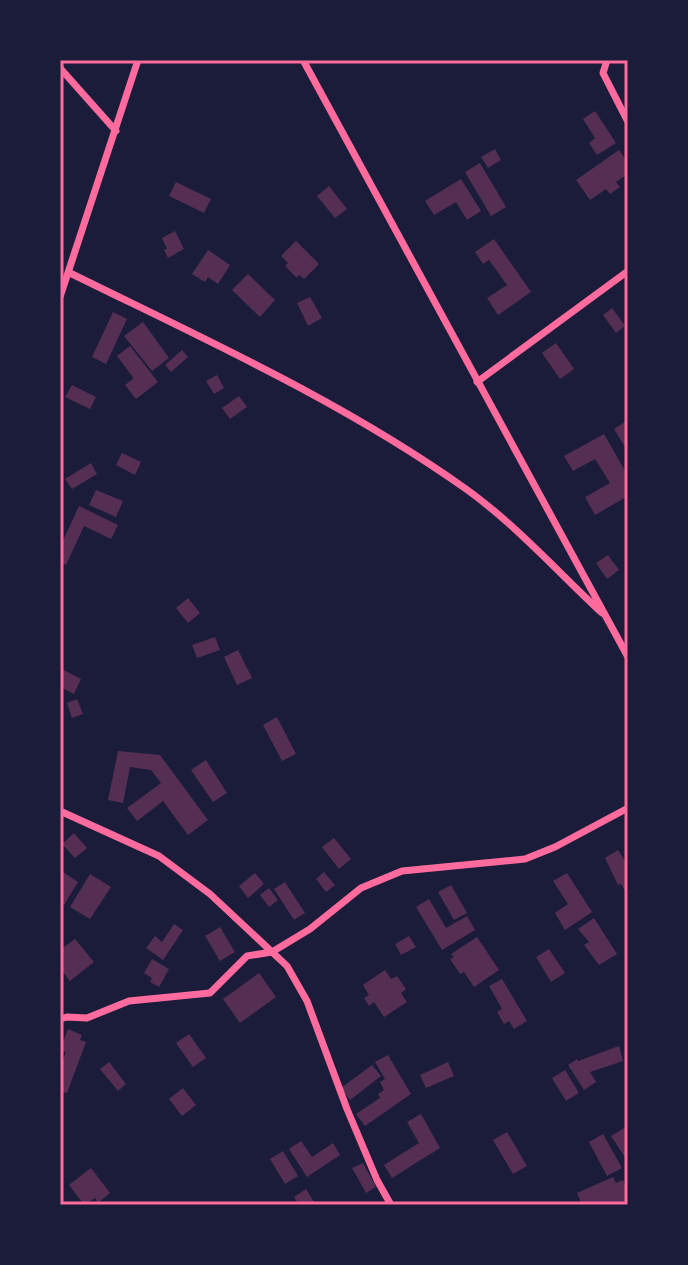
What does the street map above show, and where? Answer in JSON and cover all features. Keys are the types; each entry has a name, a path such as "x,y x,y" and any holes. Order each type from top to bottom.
{"street":[{"path":"60,297 138,60"},
{"path":"303,60 628,657"},
{"path":"607,60 603,73 628,122"},
{"path":"60,68 116,131"},
{"path":"477,382 628,271"},
{"path":"70,273 256,365 394,441 469,491 606,617"},
{"path":"60,1019 87,1018 129,1001 210,993 247,956 272,952 310,929 361,888 402,871 525,859 555,847 628,808"},
{"path":"60,811 159,856 210,894 287,966 307,1001 347,1109 391,1205"}],"building":[{"path":"595,111 616,143 597,155 589,143 595,138 583,119"},
{"path":"495,149 501,160 488,168 481,157"},
{"path":"619,150 628,163 628,174 616,182 620,187 610,194 606,189 590,200 576,180"},
{"path":"480,163 506,207 491,216 465,172"},
{"path":"461,179 481,211 467,220 456,202 434,215 425,201"},
{"path":"176,182 211,199 204,213 169,196"},
{"path":"329,186 347,209 335,218 317,196"},
{"path":"175,231 184,249 168,258 162,238"},
{"path":"494,239 531,292 498,315 487,298 507,285 489,260 483,264 475,252"},
{"path":"296,241 319,264 304,279 299,275 297,278 285,266 288,263 281,256"},
{"path":"208,250 230,265 218,284 208,277 205,282 192,274"},
{"path":"248,274 275,300 260,317 232,290"},
{"path":"310,297 322,318 308,326 297,303"},
{"path":"612,308 625,326 616,333 603,315"},
{"path":"113,312 127,319 106,364 92,357"},
{"path":"143,322 169,358 152,371 124,336"},
{"path":"556,343 574,369 560,379 542,353"},
{"path":"130,346 158,382 136,399 125,385 133,379 132,376 117,356"},
{"path":"182,350 188,357 171,372 165,365"},
{"path":"217,375 224,388 214,394 206,381"},
{"path":"72,385 96,397 90,409 65,397"},
{"path":"239,396 247,407 230,419 222,408"},
{"path":"628,420 628,452 614,429"},
{"path":"604,434 628,476 628,496 595,515 585,497 610,483 595,459 573,471 564,456"},
{"path":"122,453 141,462 135,475 116,465"},
{"path":"91,463 97,474 72,489 65,479"},
{"path":"96,490 123,501 116,517 89,505"},
{"path":"79,506 118,525 111,539 84,526 66,565 60,562 60,547"},
{"path":"608,555 619,570 607,579 596,563"},
{"path":"188,598 200,613 188,623 176,608"},
{"path":"215,637 220,650 197,658 192,645"},
{"path":"238,650 252,678 237,685 224,657"},
{"path":"60,668 81,679 74,694 60,687"},
{"path":"77,699 83,714 72,718 67,703"},
{"path":"277,717 296,754 282,761 263,725"},
{"path":"118,751 160,755 208,820 188,835 163,801 137,821 127,808 161,783 151,770 130,767 123,803 108,800"},
{"path":"206,760 227,793 213,802 191,770"},
{"path":"74,833 87,848 75,858 62,844"},
{"path":"334,838 351,859 339,869 322,847"},
{"path":"618,850 628,866 628,896 621,884 618,885 605,858"},
{"path":"63,872 78,882 64,905 60,903 60,877"},
{"path":"324,872 335,885 326,892 316,879"},
{"path":"255,873 264,884 248,898 239,886"},
{"path":"567,873 592,912 565,930 555,913 568,904 553,881"},
{"path":"90,874 111,887 90,919 70,907"},
{"path":"285,882 305,913 294,920 274,889"},
{"path":"451,885 467,913 454,920 438,892"},
{"path":"269,888 278,900 269,907 260,895"},
{"path":"429,899 446,928 467,916 475,930 442,950 416,907"},
{"path":"594,918 617,954 599,965 584,945 589,942 578,929"},
{"path":"174,924 183,930 163,960 146,948 155,936 162,942"},
{"path":"220,927 235,952 220,961 205,936"},
{"path":"409,936 416,947 401,955 395,944"},
{"path":"477,937 499,970 474,987 450,959 454,957 451,954"},
{"path":"75,939 94,962 70,981 60,968 60,950"},
{"path":"549,949 565,973 551,982 536,957"},
{"path":"152,959 169,969 159,987 150,982 152,978 144,973"},
{"path":"385,970 391,979 397,976 406,989 401,993 407,1002 384,1017 374,1002 369,1006 364,998 369,995 363,985"},
{"path":"259,973 276,997 240,1023 223,999"},
{"path":"502,979 527,1021 514,1029 509,1021 504,1024 497,1012 502,1009 489,986"},
{"path":"68,1029 82,1035 80,1040 86,1042 67,1093 60,1091 60,1067 66,1052 60,1050"},
{"path":"189,1034 206,1058 193,1067 176,1043"},
{"path":"619,1046 623,1061 590,1072 596,1082 584,1090 568,1065 577,1059"},
{"path":"388,1055 411,1094 365,1126 356,1114 380,1098 378,1094 384,1090 380,1082 385,1079 375,1062"},
{"path":"109,1062 126,1084 118,1091 100,1069"},
{"path":"448,1062 454,1076 426,1088 420,1075"},
{"path":"372,1065 381,1076 350,1100 341,1088"},
{"path":"565,1070 579,1093 566,1101 552,1078"},
{"path":"183,1088 196,1105 182,1116 169,1099"},
{"path":"421,1114 440,1148 392,1178 384,1165 419,1143 407,1122"},
{"path":"624,1128 628,1134 628,1162 611,1136"},
{"path":"507,1132 527,1166 513,1174 493,1140"},
{"path":"603,1134 622,1168 607,1176 589,1142"},
{"path":"301,1141 312,1157 333,1143 340,1155 307,1177 289,1149"},
{"path":"283,1151 298,1176 285,1184 270,1159"},
{"path":"363,1163 376,1187 366,1193 352,1168"},
{"path":"91,1168 110,1193 98,1203 95,1198 84,1205 69,1185"},
{"path":"613,1177 616,1183 623,1180 628,1201 619,1205 582,1205 577,1193"},
{"path":"306,1189 316,1205 299,1205 294,1197"}]}
